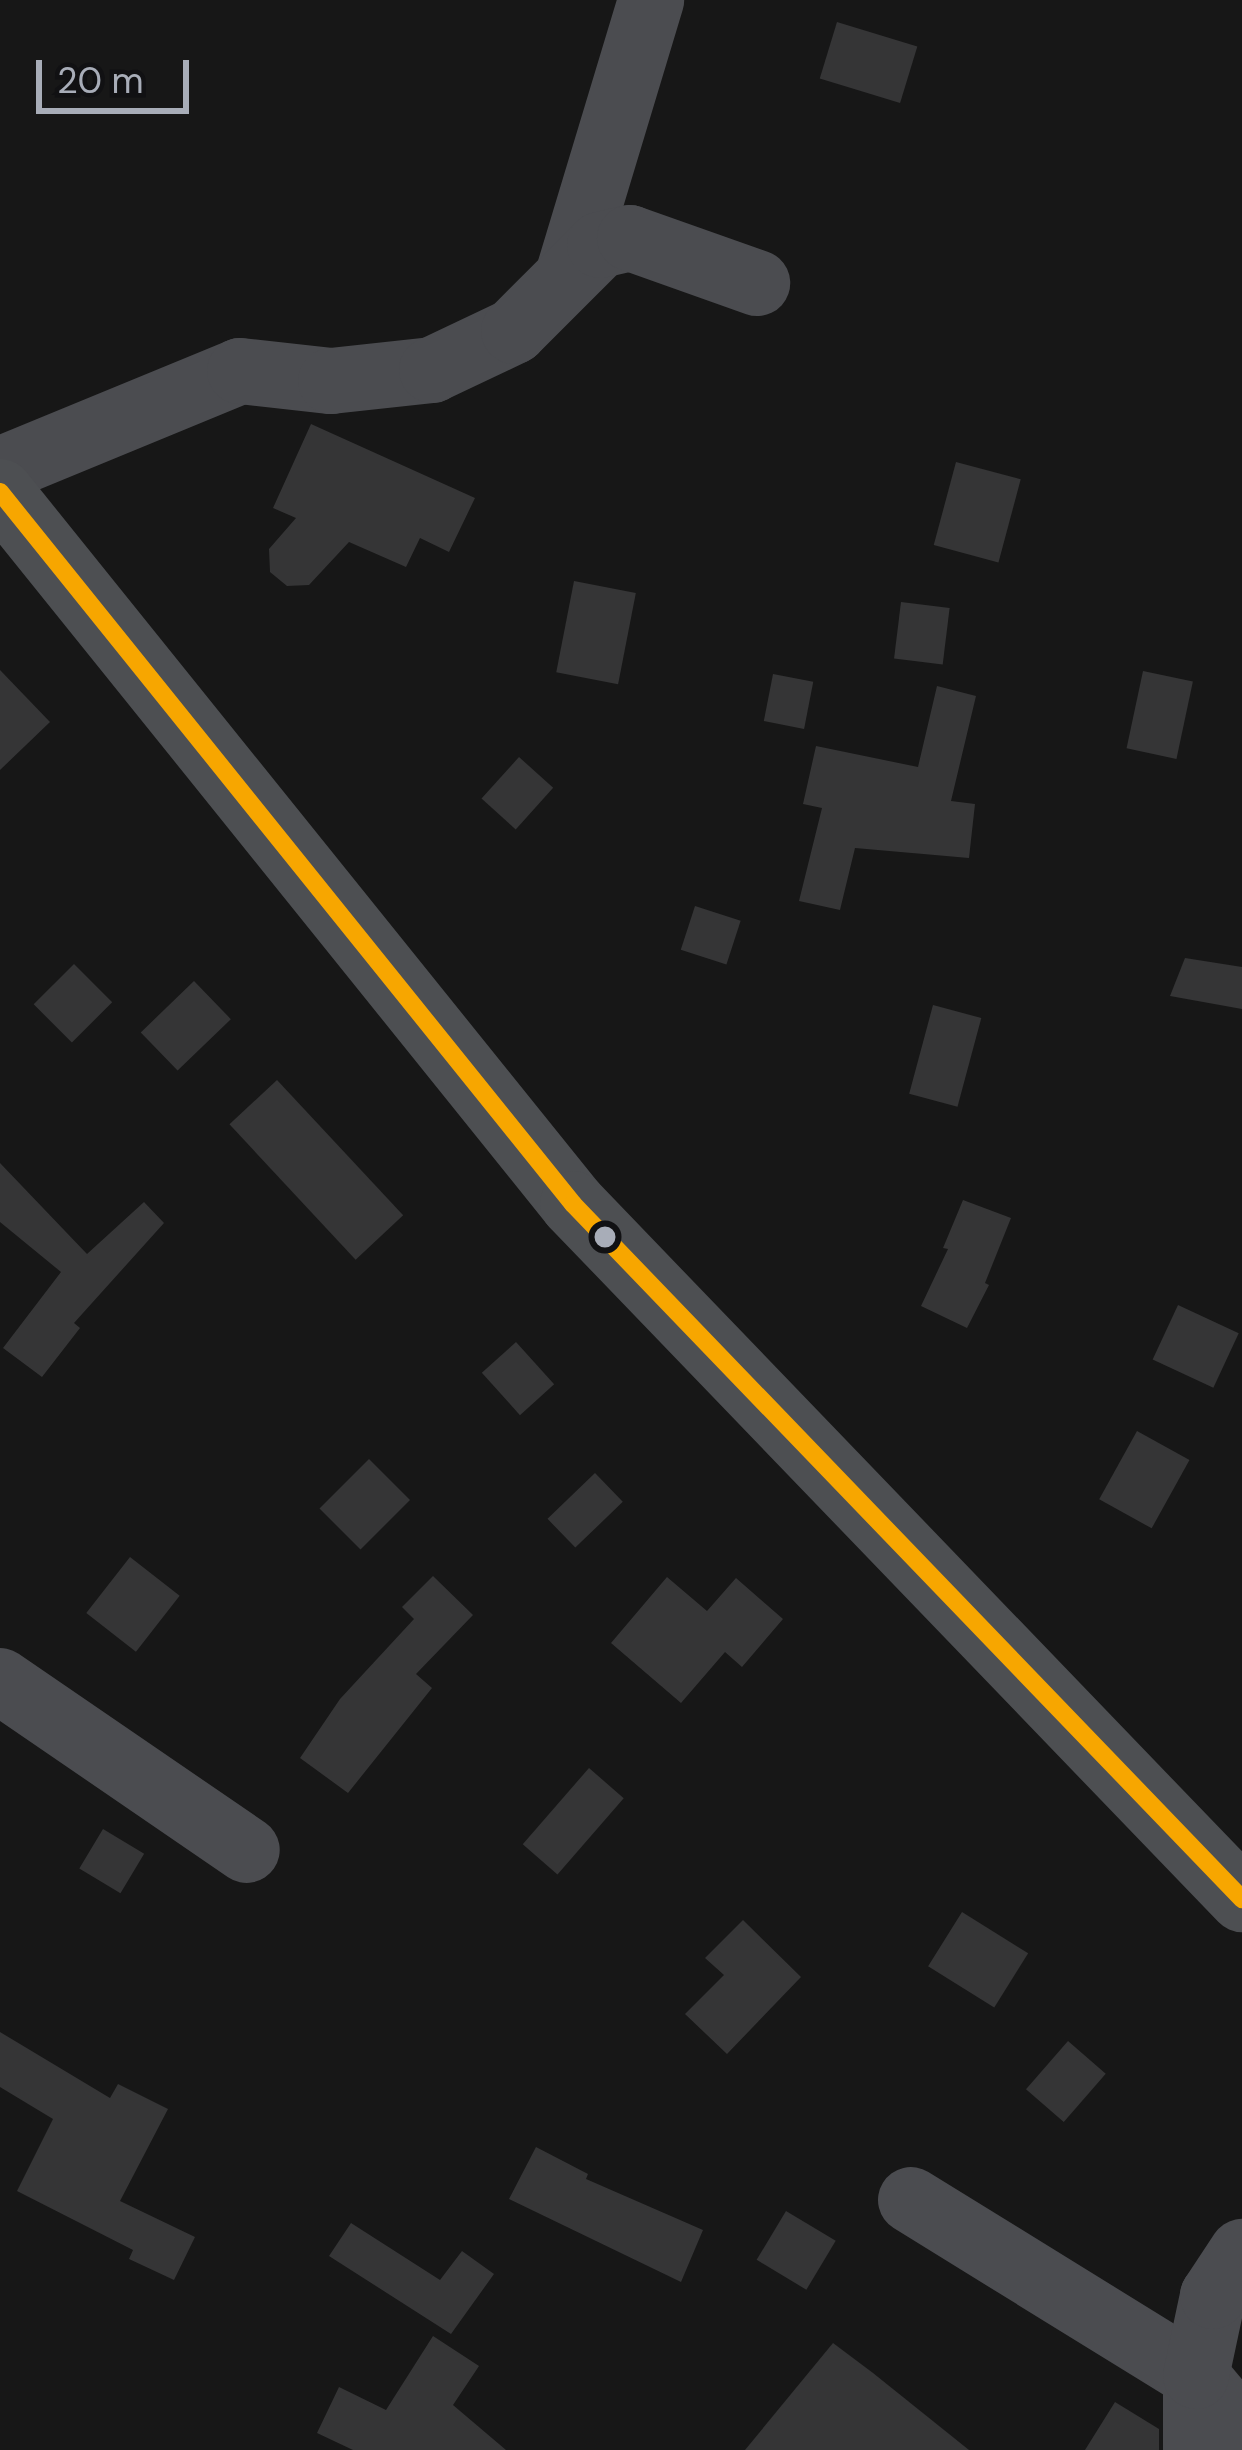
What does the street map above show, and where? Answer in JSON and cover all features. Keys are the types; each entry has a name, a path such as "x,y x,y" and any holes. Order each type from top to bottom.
{"main road":[{"path":"0,492 573,1204 1242,1899"}],"street":[{"path":"570,269 651,0"},
{"path":"0,470 240,371 332,381 432,370 514,331 570,269 599,245 630,238 757,283"},
{"path":"0,1681 248,1850"},
{"path":"911,2200 1196,2376 1242,2430"},
{"path":"1196,2450 1196,2376 1213,2296 1242,2252"}],"building":[{"path":"837,22 917,47 900,103 820,78"},
{"path":"311,424 475,498 449,552 420,538 406,567 349,542 309,585 287,586 270,572 269,549 296,518 273,508"},
{"path":"956,462 1021,479 998,562 934,545"},
{"path":"574,581 636,593 618,684 556,672"},
{"path":"901,602 950,608 943,665 894,659"},
{"path":"0,670 50,722 0,770"},
{"path":"1143,671 1193,682 1176,759 1127,748"},
{"path":"773,674 813,682 804,729 764,721"},
{"path":"937,686 976,696 951,801 975,804 969,858 855,848 840,910 799,901 822,808 803,804 816,746 918,767"},
{"path":"519,757 553,788 516,829 482,799"},
{"path":"695,906 741,921 726,965 681,950"},
{"path":"1185,958 1242,967 1242,1009 1170,996"},
{"path":"74,964 112,1002 72,1042 34,1004"},
{"path":"194,981 231,1019 178,1071 141,1032"},
{"path":"933,1005 981,1018 957,1107 909,1094"},
{"path":"277,1080 403,1215 356,1260 229,1124"},
{"path":"0,1163 87,1254 144,1202 164,1223 74,1323 80,1328 42,1377 3,1348 61,1272 0,1222"},
{"path":"963,1200 1011,1218 985,1283 989,1285 967,1328 921,1306 948,1249 943,1248"},
{"path":"1178,1305 1239,1333 1213,1388 1153,1359"},
{"path":"516,1342 554,1384 520,1415 482,1373"},
{"path":"1137,1431 1189,1460 1152,1528 1099,1499"},
{"path":"369,1459 410,1500 361,1550 320,1508"},
{"path":"595,1473 623,1502 575,1548 548,1519"},
{"path":"130,1557 180,1596 136,1652 86,1613"},
{"path":"433,1576 473,1615 416,1674 432,1688 348,1793 300,1758 340,1699 414,1619 402,1607"},
{"path":"667,1577 707,1611 736,1578 783,1619 742,1667 725,1652 681,1703 611,1643"},
{"path":"589,1768 624,1798 557,1874 523,1844"},
{"path":"103,1829 144,1854 120,1893 79,1868"},
{"path":"962,1912 1028,1953 994,2008 928,1966"},
{"path":"743,1920 801,1977 727,2054 685,2014 724,1975 705,1958"},
{"path":"0,2032 110,2098 118,2084 168,2109 120,2201 195,2237 174,2280 129,2259 133,2250 17,2191 53,2119 0,2087"},
{"path":"1068,2041 1106,2074 1064,2122 1026,2089"},
{"path":"536,2147 588,2174 586,2179 703,2230 681,2282 509,2199"},
{"path":"786,2211 836,2241 806,2290 757,2260"},
{"path":"351,2223 440,2280 462,2251 494,2274 451,2334 329,2256"},
{"path":"433,2336 479,2366 453,2405 506,2450 353,2450 317,2433 339,2387 386,2410"},
{"path":"833,2343 873,2373 969,2450 745,2450"},
{"path":"1115,2402 1159,2429 1159,2450 1085,2450"}],"transit line":[{"path":"0,492 573,1204 1242,1899"}]}
